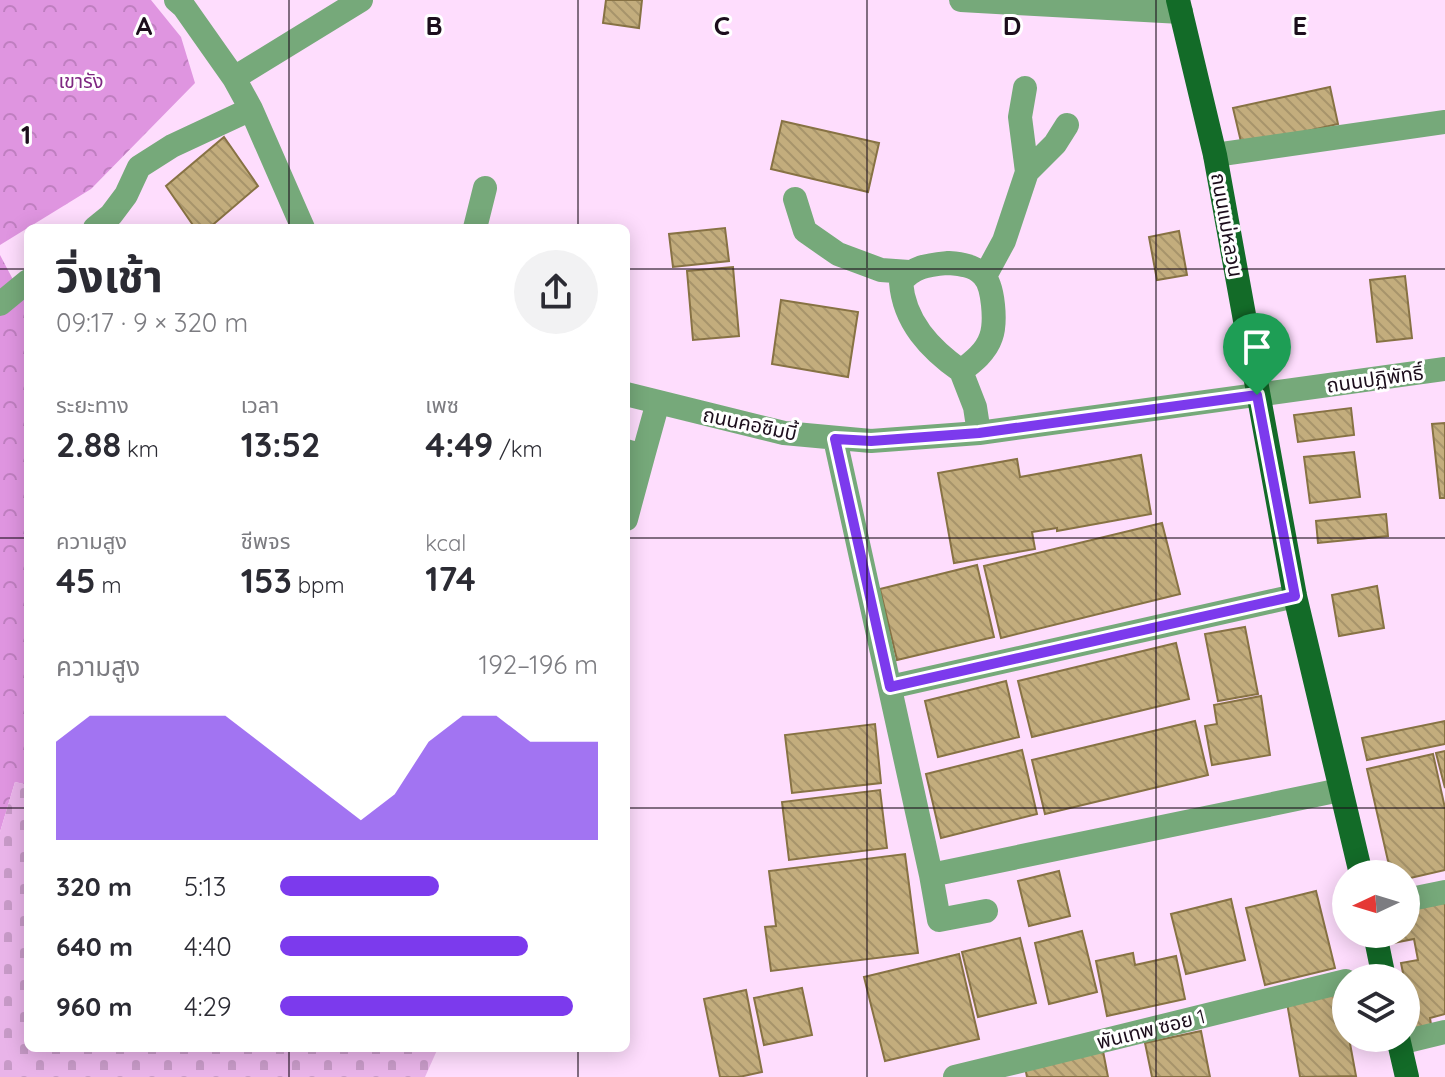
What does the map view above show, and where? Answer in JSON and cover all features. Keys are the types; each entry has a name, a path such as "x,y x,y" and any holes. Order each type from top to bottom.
{"main road":[{"name":"ถนนแม่หลวน","path":"1179,6 1215,155 1295,596 1358,860"},
{"path":"1401,1052 1407,1077"}],"street":[{"path":"176,0 234,78 251,109 301,224"},
{"path":"234,78 361,0"},
{"path":"961,0 1179,6"},
{"path":"985,276 1004,241 1027,172 1020,117 1025,88"},
{"path":"100,224 126,195 139,167 172,146 251,109"},
{"path":"1215,155 1445,122"},
{"path":"1027,172 1055,144 1067,125"},
{"path":"476,224 485,188"},
{"path":"795,199 805,231 838,254 881,270 909,272"},
{"path":"961,371 978,357 991,337 994,304 985,276 965,264 924,265 909,272 901,282 902,302 912,322 943,358 961,371 975,407 979,433"},
{"path":"0,304 24,284"},
{"name":"ถนนปฏิพัทธิ์","path":"1257,395 1445,369"},
{"name":"ถนนคอซิมบี้","path":"630,395 784,433 871,441 979,433 1257,395"},
{"path":"630,486 634,453 658,402"},
{"path":"835,439 939,920 986,911"},
{"path":"890,687 1295,596"},
{"path":"931,875 1340,790"},
{"path":"1420,897 1445,892"},
{"name":"พันเทพ ซอย 1","path":"955,1077 1332,984"},
{"path":"1420,1036 1445,1032"}],"green space":[{"name":"เขารัง","path":"0,0 151,0 181,37 195,83 91,189 34,224 24,224 24,230 0,245"},
{"path":"0,255 24,300 24,784 15,782 0,832"},
{"path":"15,782 24,784 24,1052 436,1052 425,1077 0,1077 0,832"}],"building":[{"path":"606,0 642,0 639,28 603,23"},
{"path":"1330,87 1338,124 1242,146 1233,108"},
{"path":"782,121 879,143 868,192 771,169"},
{"path":"224,137 258,186 214,224 192,224 166,186"},
{"path":"725,228 729,261 673,267 669,234"},
{"path":"1179,231 1187,275 1157,280 1149,237"},
{"path":"733,267 739,336 693,340 687,271"},
{"path":"1405,276 1412,338 1377,342 1370,280"},
{"path":"781,300 858,312 848,377 772,364"},
{"path":"1351,408 1354,435 1298,442 1294,415"},
{"path":"1445,423 1445,498 1440,498 1432,424"},
{"path":"1354,452 1360,497 1310,503 1304,457"},
{"path":"1141,455 1151,514 1057,531 1057,528 1032,532 1035,549 954,563 938,473 1017,459 1020,477"},
{"path":"1386,514 1388,536 1318,543 1316,521"},
{"path":"1162,523 1180,594 1001,638 984,566"},
{"path":"977,565 994,637 897,660 880,589"},
{"path":"1377,586 1384,628 1339,636 1332,595"},
{"path":"1245,627 1258,694 1218,701 1205,634"},
{"path":"1176,643 1189,699 1032,737 1018,681"},
{"path":"1006,681 1019,737 938,757 925,701"},
{"path":"1261,696 1270,755 1212,765 1205,726 1217,724 1214,705"},
{"path":"1195,721 1208,775 1045,814 1032,760"},
{"path":"1445,721 1445,744 1367,760 1362,738"},
{"path":"875,724 881,783 792,793 785,735"},
{"path":"1022,750 1037,814 941,838 926,774"},
{"path":"1445,751 1445,788 1436,753"},
{"path":"1433,754 1445,808 1445,870 1420,876 1420,860 1388,860 1367,769"},
{"path":"880,790 887,848 789,860 782,802"},
{"path":"905,854 918,953 771,971 765,927 776,926 769,871"},
{"path":"1059,871 1070,916 1029,926 1018,881"},
{"path":"1316,891 1334,964 1332,969 1265,985 1246,908"},
{"path":"1231,899 1245,960 1186,974 1171,914"},
{"path":"1445,902 1445,1014 1430,1018 1432,1031 1420,1034 1420,964 1401,963 1418,960 1416,948 1420,948 1420,908"},
{"path":"1082,931 1097,992 1049,1004 1035,943"},
{"path":"1020,938 1036,1003 978,1017 962,952"},
{"path":"1133,953 1135,965 1176,956 1185,999 1107,1016 1096,961"},
{"path":"959,954 979,1039 885,1061 864,977"},
{"path":"802,988 812,1035 764,1045 754,998"},
{"path":"746,990 762,1072 720,1077 704,999"},
{"path":"1332,993 1332,1052 1352,1052 1356,1076 1300,1077 1287,1003"},
{"path":"1201,1031 1210,1077 1152,1077 1145,1043"},
{"path":"1103,1051 1108,1077 1027,1077 1025,1067"}],"route":[{"path":"1257,395 1295,596 890,687 835,439 871,441 979,433 1257,395"}]}
